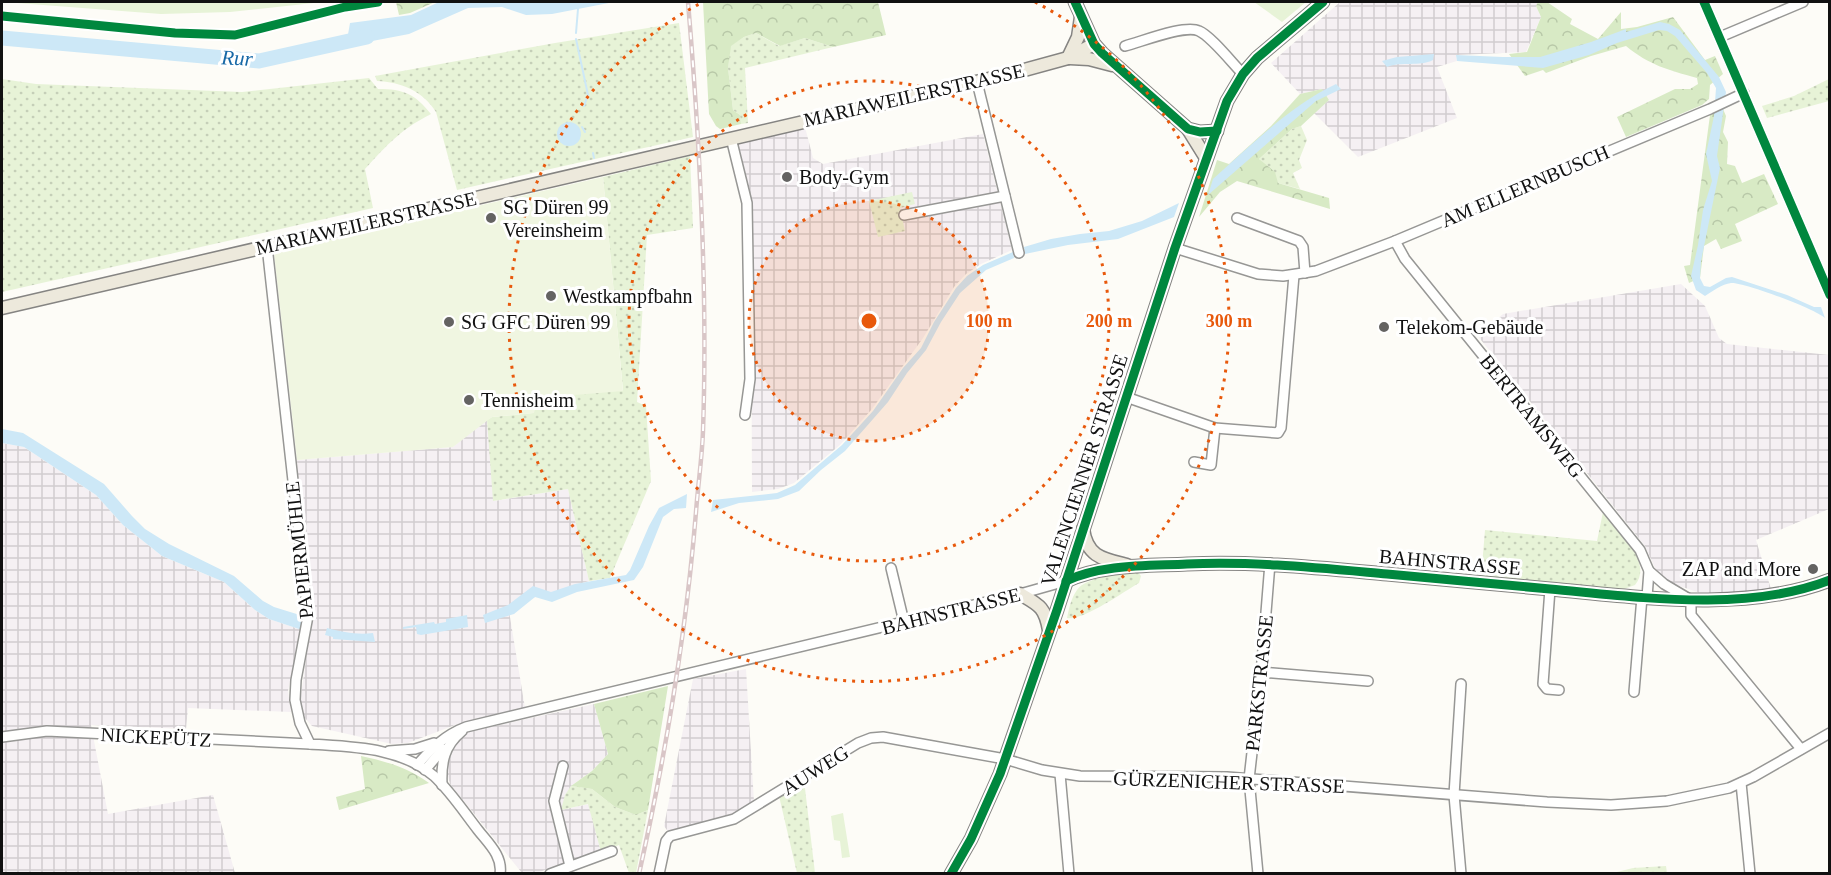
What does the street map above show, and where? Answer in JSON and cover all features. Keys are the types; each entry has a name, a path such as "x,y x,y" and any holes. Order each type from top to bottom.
{"main road":[{"path":"1075,2 1094,44 1188,129 1206,158"},
{"name":"VALENCIENNER STRASSE","path":"951,873 971,839 1005,759 1050,631 1175,248 1206,158 1234,87 1243,74 1266,51 1323,2"},
{"path":"1081,16 1078,36 1068,58 1089,59 1116,66"},
{"name":"MARIAWEILERSTRASSE","path":"2,308 977,82 1068,58 1094,44"},
{"path":"1188,129 1200,132 1217,130"},
{"path":"1083,528 1085,541 1090,551 1105,559 1134,567"},
{"name":"BAHNSTRASSE","path":"1066,581 1092,573 1134,567 1270,563 1645,597 1723,600 1810,587 1830,580"},
{"path":"1020,594 1040,606 1047,615 1050,631"}],"street":[{"path":"1704,2 1830,295"},
{"path":"1720,37 1803,2"},
{"path":"1125,46 1185,29 1197,30 1208,38 1243,74"},
{"path":"977,82 1019,253"},
{"name":"AM ELLERNBUSCH","path":"1175,248 1258,274 1294,275 1325,269 1744,93"},
{"path":"731,138 747,203 750,379 745,415"},
{"path":"904,215 1005,196"},
{"path":"1237,218 1299,241 1304,253 1305,273"},
{"name":"BERTRAMSWEG","path":"1395,241 1405,259 1640,550 1649,571"},
{"name":"PAPIERMÜHLE","path":"267,246 308,616 296,680 295,700 300,723 310,744"},
{"path":"1126,397 1215,428 1276,434 1281,428 1294,275"},
{"path":"1194,462 1211,465 1215,428"},
{"name":"PARKSTRASSE","path":"1258,873 1249,779 1270,563"},
{"path":"891,568 904,622"},
{"path":"1634,692 1649,571"},
{"path":"1649,571 1664,584 1691,600 1691,615 1802,750"},
{"name":"BAHNSTRASSE","path":"421,767 441,741 466,727 1066,581"},
{"path":"1550,589 1543,684 1547,689 1559,690"},
{"path":"1261,672 1368,681"},
{"path":"1461,684 1454,795 1461,873"},
{"name":"BAHNSTRASSE","path":"421,767 466,727"},
{"name":"NICKEPÜTZ","path":"2,737 47,731 310,744"},
{"name":"GÜRZENICHER STRASSE","path":"1005,759 1060,774 1249,779 1611,805 1667,801 1714,793 1741,783 1830,733"},
{"name":"AUWEG","path":"659,873 669,836 734,819 858,742 883,737 1005,759"},
{"name":"BAHNSTRASSE","path":"442,785 442,758 454,738"},
{"name":"BAHNSTRASSE","path":"383,752 415,749 441,741"},
{"path":"310,744 348,746 383,752 421,767 442,785 496,852 501,866 500,873"},
{"path":"563,766 554,801 570,866"},
{"path":"1060,774 1069,873"},
{"path":"1741,783 1750,873"},
{"path":"550,873 612,851"}],"shaded area":[{"path":"1340,2 1538,2 1536,6 1541,17 1526,52 1456,55 1457,61 1437,67 1457,118 1358,157 1314,113 1329,100 1322,89 1300,94 1271,63"},
{"path":"805,127 813,158 823,164 983,134 1012,250 981,264 966,274 954,287 923,338 872,409 840,445 794,483 778,489 752,492 751,206 737,142"},
{"path":"1681,284 1705,306 1719,338 1727,344 1829,355 1829,509 1756,540 1771,589 1703,594 1665,581 1655,568 1645,546 1477,335 1503,314"},
{"path":"487,419 494,501 568,489 589,581 508,605 525,708 455,725 408,743 392,744 312,726 305,718 300,702 312,617 299,506 297,460 453,447"},
{"path":"2,443 24,447 96,495 123,525 162,556 224,582 255,610 269,619 302,630 288,691 291,712 188,708 186,729 91,725 108,814 213,795 235,873 2,873"},
{"path":"746,669 754,802 736,815 669,833 664,826 693,679"},
{"path":"594,704 608,754 592,771 571,786 561,810 589,804 601,852 536,873 522,873 450,784 446,769 451,748 468,732"}],"green space":[{"path":"4,2 323,2 230,12 161,14"},
{"path":"396,2 435,2 410,13 399,15"},
{"path":"703,2 878,2 886,35 833,47 805,38 780,46 756,33 744,37 731,46 728,68 733,110 740,115 741,124 720,129 709,114"},
{"path":"1254,2 1306,2 1282,22"},
{"path":"1538,2 1547,2 1572,19 1570,24 1598,39 1621,12 1621,29 1673,17 1705,60 1715,56 1723,74 1710,85 1709,99 1702,105 1626,137 1617,117 1675,89 1690,89 1698,84 1697,78 1659,66 1626,46 1546,73 1543,70 1525,76 1509,54 1527,52 1541,17 1536,6"},
{"path":"679,23 693,137 457,190 436,112 431,105 411,89 395,83 377,81 375,76 555,43"},
{"path":"756,33 779,46 805,38 833,47 745,68 748,123 741,124 740,115 733,110 728,68 730,46"},
{"path":"369,78 378,89 395,90 414,97 431,114 395,138 365,169 373,208 2,292 2,79 36,84 242,92"},
{"path":"1829,79 1829,101 1767,118 1762,106 1794,96"},
{"path":"1322,89 1329,100 1301,126 1292,129 1259,159 1275,172 1278,183 1329,198 1330,209 1237,181 1220,192 1199,217 1217,160 1229,164 1271,126 1300,94"},
{"path":"1723,109 1726,116 1723,132 1728,142 1727,164 1735,166 1742,183 1764,174 1778,204 1735,224 1742,241 1721,249 1716,239 1704,246 1700,278 1689,283 1684,266 1690,265 1710,115"},
{"path":"1301,126 1307,140 1299,160 1302,168 1293,173 1300,189 1278,183 1259,159 1292,129"},
{"path":"690,156 693,228 647,235 637,402 646,406 651,481 610,578 589,581 568,489 493,501 487,420 492,417 533,413 538,397 623,390 603,177"},
{"name":"SG GFC Düren 99","path":"603,177 623,391 538,398 534,413 492,417 453,447 297,460 274,253"},
{"path":"912,192 915,204 900,208 905,231 878,237 869,201"},
{"path":"1603,512 1637,556 1640,576 1635,585 1624,589 1481,578 1485,530 1597,541"},
{"path":"1137,571 1141,576 1139,583 1093,611 1074,618 1067,618 1073,596 1081,586 1104,577"},
{"path":"668,686 648,810 636,815 615,807 592,789 571,786 592,771 608,754 594,704"},
{"path":"361,756 396,766 429,783 339,810 336,797 365,789"},
{"path":"804,780 815,873 813,874 797,873 779,796"},
{"path":"571,786 592,789 615,807 636,815 648,810 636,873 629,873 619,845 601,852 588,804 561,810 565,795"},
{"path":"843,813 850,857 842,858 840,841 834,840 831,816"},
{"path":"1666,866 1667,873 1613,873 1633,868"}],"water":[{"path":"439,2 614,2 552,14 526,15 502,7 468,8 409,34 346,46 350,23 411,15"},
{"path":"1660,22 1680,30 1719,77 1726,92 1717,156 1720,168 1701,261 1700,278 1704,286 1710,287 1732,277 1787,295 1814,307 1821,307 1825,318 1764,291 1738,284 1724,285 1705,296 1696,290 1691,276 1703,210 1712,181 1706,154 1714,116 1716,88 1707,73 1675,36 1667,31 1659,30 1617,43 1589,55 1543,68 1457,61 1456,55 1540,57 1626,29 1626,32"},
{"path":"1434,54 1433,60 1422,63 1387,67 1382,61 1397,57"},
{"path":"1336,84 1341,89 1316,101 1208,195 1213,179 1257,140 1302,103"},
{"path":"569,122 574,123 580,129 580,139 574,145 569,146 564,145 558,139 557,134 558,129 564,123"},
{"path":"1179,203 1174,217 1118,239 1068,245 1025,254 1024,247 1051,239 1109,231 1142,221"},
{"path":"1013,252 1014,258 986,270 960,293 926,350 888,402 845,451 799,491 778,499 739,503 711,512 713,500 777,493 795,485 842,445 873,411 903,368 921,348 934,322 956,288 967,276 983,265"},
{"path":"2,429 23,433 104,484 145,529 169,544 234,576 263,601 274,607 303,616 302,630 269,619 255,610 224,582 162,556 123,525 96,495 24,447 2,443"},
{"path":"687,494 686,508 674,509 663,517 643,567 634,580 577,592 552,602 535,597 514,614 485,623 483,615 508,605 533,586 551,592 575,584 626,575 659,508"},
{"path":"467,615 468,627 421,635 417,634 416,627 403,629 403,627 446,622 446,619"},
{"path":"327,628 350,633 373,633 375,642 333,639 325,635"}],"waterway":[{"path":"576,33 578,9"},
{"name":"Rur","path":"2,38 259,61 367,37"},
{"path":"576,39 588,95 584,106"},
{"path":"582,127 585,132"},
{"path":"593,153 594,158"}],"railway":[{"path":"639,874 658,784 681,649 692,558 702,441 704,270 688,2"}],"cycle path":[{"path":"2,16 175,33 235,35 345,7 378,2"},
{"path":"1075,2 1094,44 1102,53 1188,129 1200,132 1217,131"},
{"path":"951,874 971,839 1000,774 1057,610 1175,248 1227,101 1243,74 1257,58 1323,2"},
{"path":"1704,2 1830,295"},
{"path":"1066,581 1095,571 1125,567 1237,563 1312,567 1619,596 1691,600 1763,596 1797,590 1830,580"}],"place":[{"name":"Body-Gym","path":"787,177"},
{"name":"SG Düren 99 Vereinsheim","path":"491,218"},
{"name":"Westkampfbahn","path":"551,296"},
{"name":"SG GFC Düren 99","path":"449,322"},
{"name":"Telekom-Gebäude","path":"1384,327"},
{"name":"Tennisheim","path":"469,400"},
{"name":"ZAP and More","path":"1813,569"}]}
